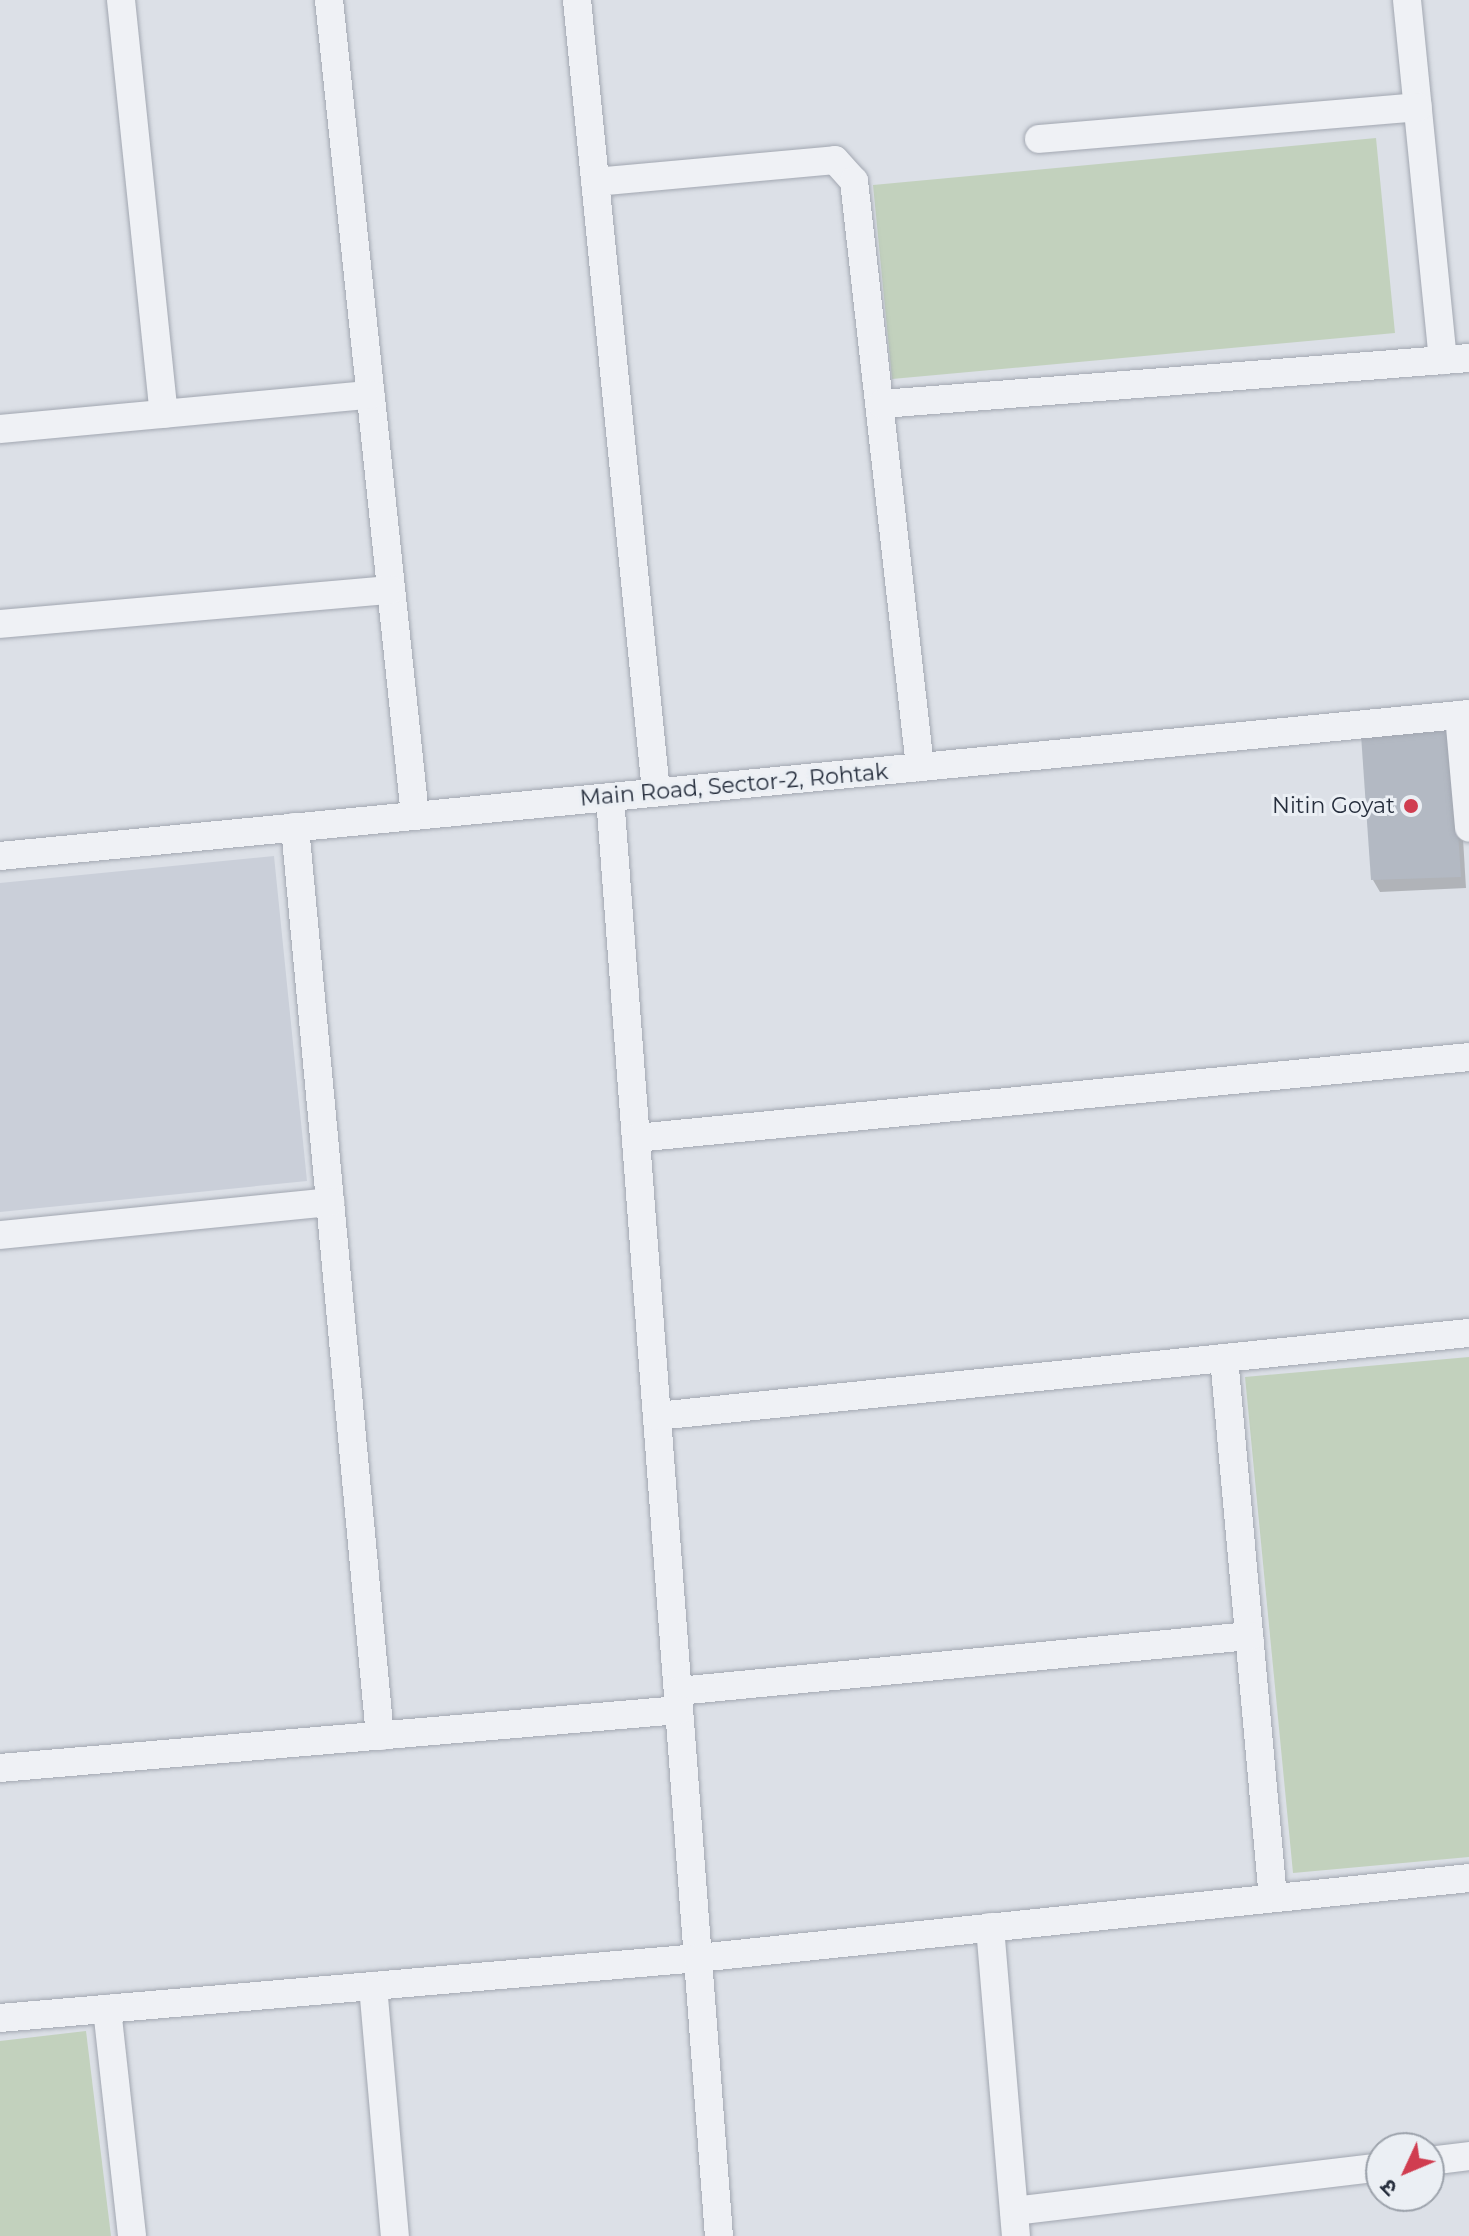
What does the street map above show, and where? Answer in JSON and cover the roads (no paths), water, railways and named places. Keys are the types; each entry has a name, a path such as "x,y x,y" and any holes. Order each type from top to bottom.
{"street":[{"path":"121,0 164,414"},
{"path":"329,0 415,815"},
{"path":"577,0 656,792"},
{"path":"882,404 1456,359 1418,107 1407,0"},
{"path":"1039,139 1418,107"},
{"path":"595,182 835,160 858,194 920,767"},
{"path":"1,423 164,414 370,395"},
{"path":"0,624 391,590"},
{"path":"1464,714 1469,828"},
{"name":"Main Road, Sector-2, Rohtak","path":"0,856 1464,714"},
{"path":"610,797 719,2236"},
{"path":"295,827 380,1736"},
{"path":"636,1138 1469,1057"},
{"path":"0,1235 330,1202"},
{"path":"657,1416 1469,1333"},
{"path":"1224,1358 1273,1898"},
{"path":"0,1768 380,1736 1249,1636"},
{"path":"0,2018 698,1958 1469,1878"},
{"path":"990,1927 1015,2223 1365,2169"},
{"path":"373,1986 395,2236"},
{"path":"107,2009 132,2236"},
{"path":"1445,2159 1469,2156"}],"place":[{"name":"Nitin Goyat","path":"1411,806"}]}
